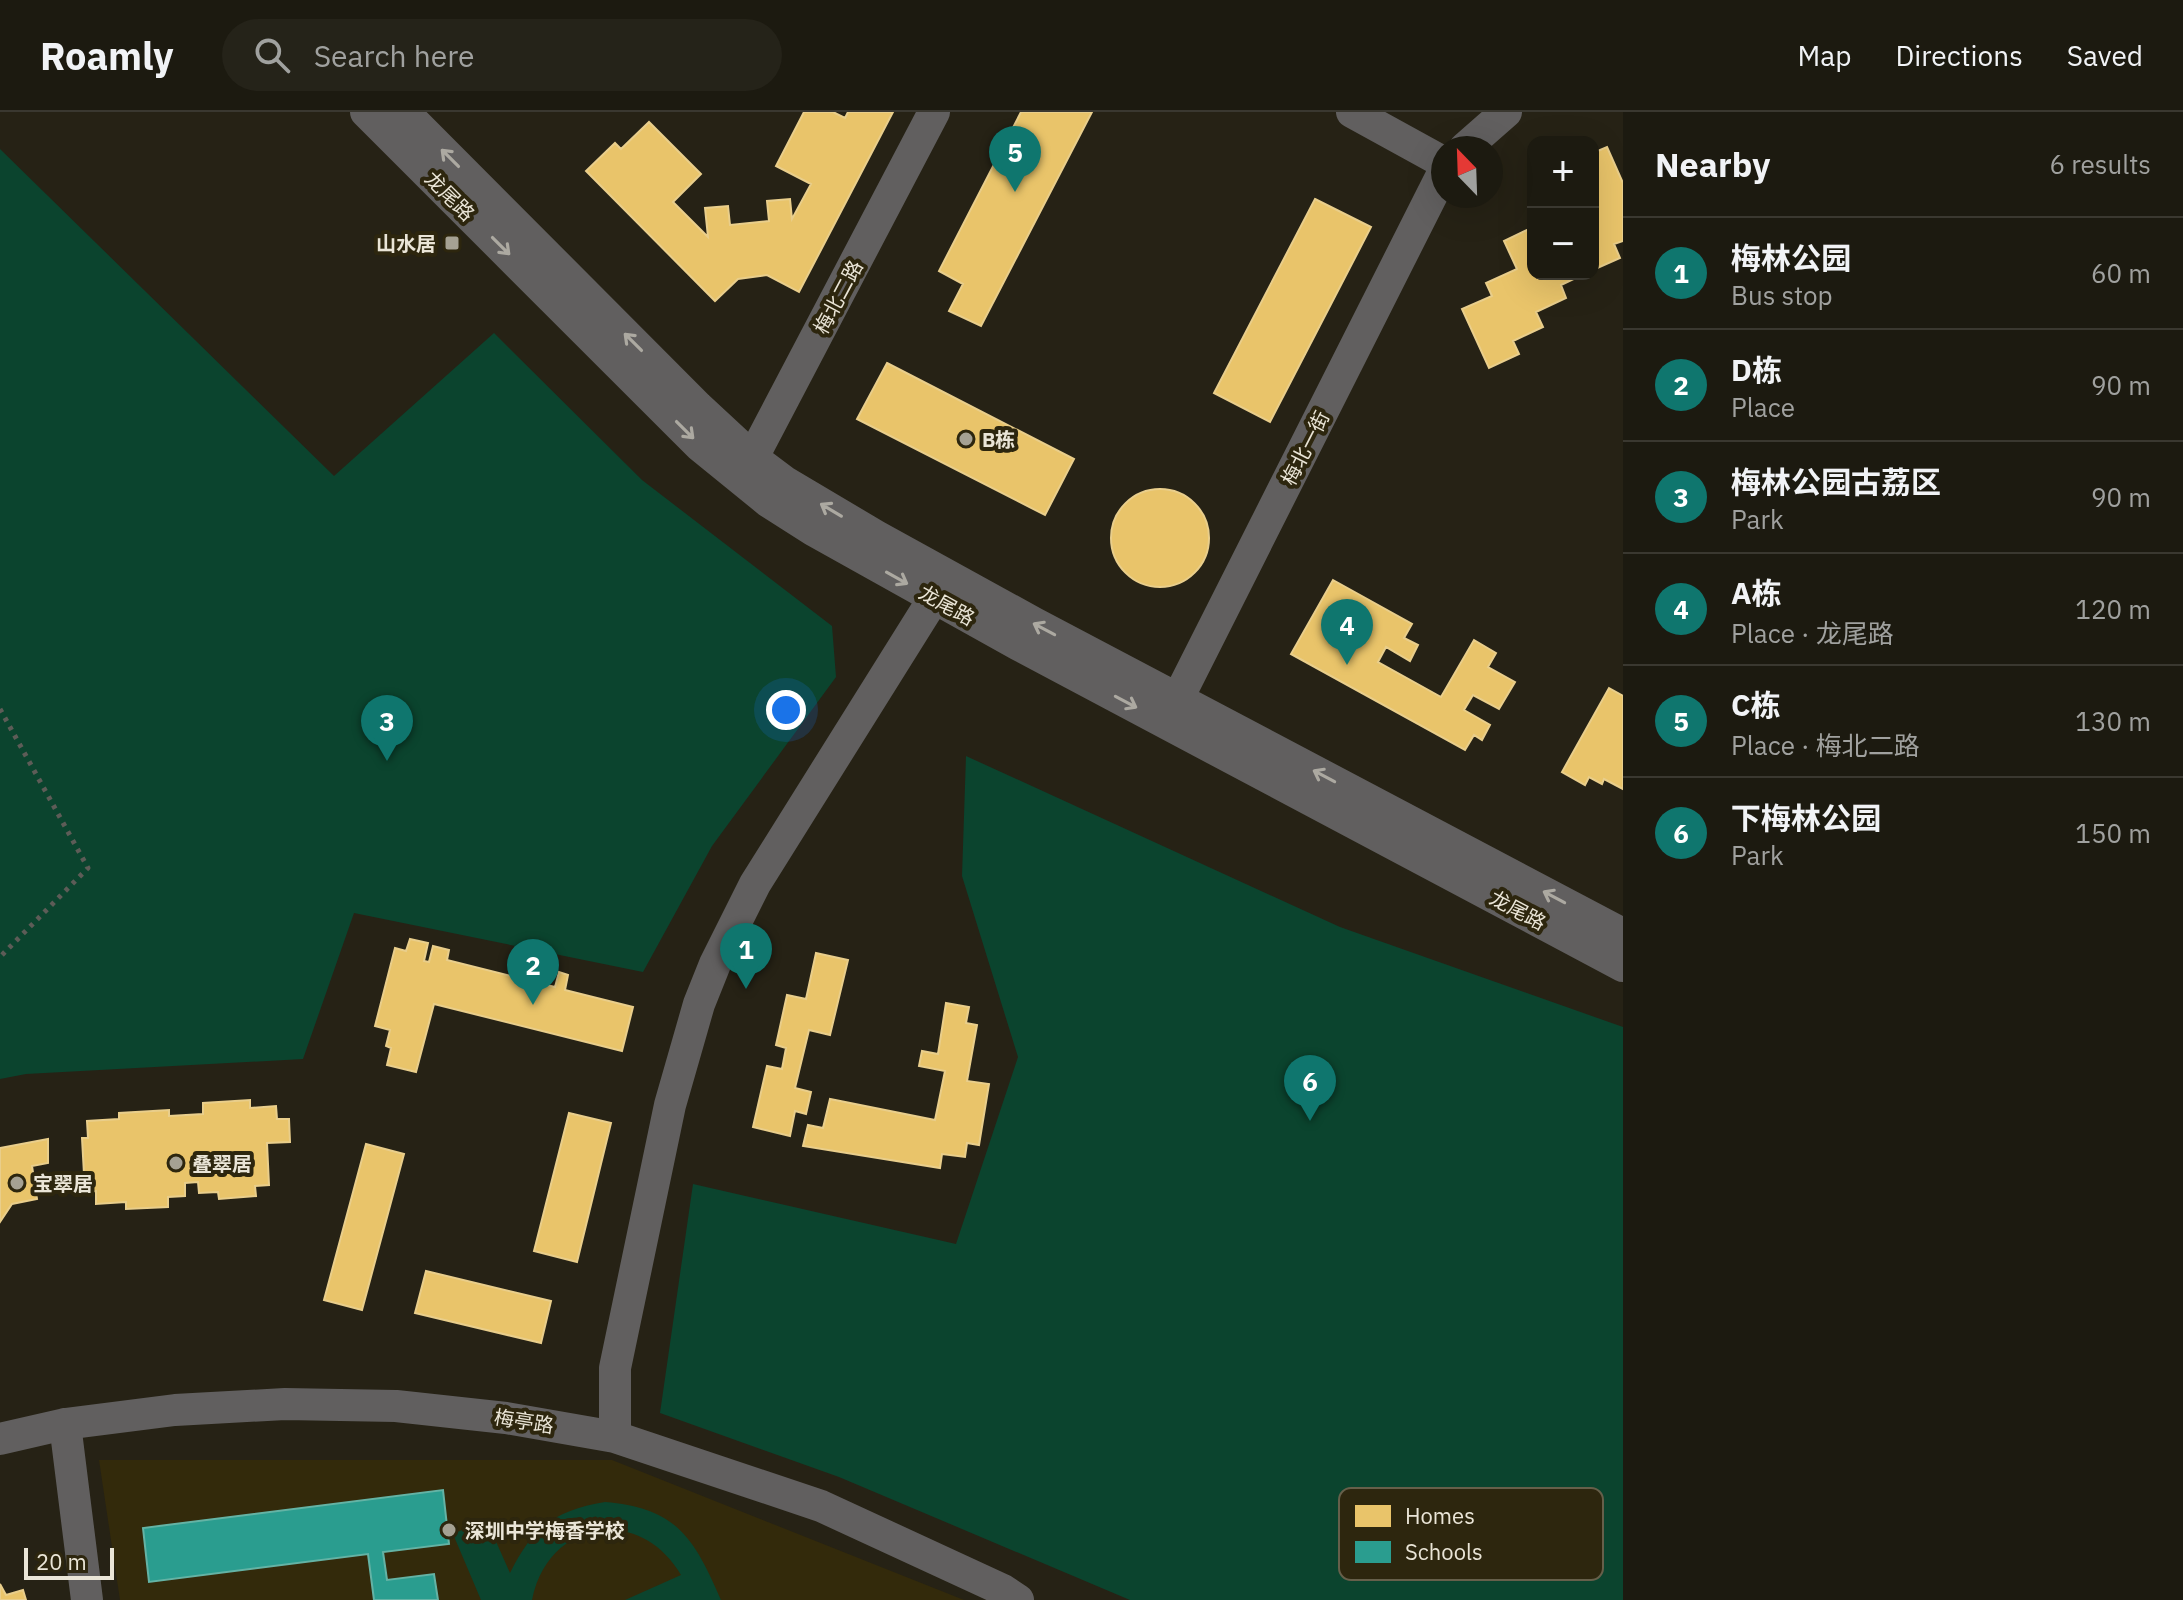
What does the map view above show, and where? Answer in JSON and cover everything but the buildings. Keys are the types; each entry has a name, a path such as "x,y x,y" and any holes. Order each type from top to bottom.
{"street":[{"name":"龙尾路","path":"366,112 699,445 820,504 941,587 1172,711 1623,966"},
{"name":"龙尾路","path":"404,112 698,407 747,469"},
{"name":"梅北二路","path":"747,469 934,112"},
{"path":"1352,112 1431,155"},
{"path":"1479,136 1506,112"},
{"name":"梅北一街","path":"1172,711 1431,197"},
{"path":"615,1437 615,1368 665,1129 699,1004 715,964 755,884 941,587"},
{"name":"龙尾路","path":"1172,711 1623,934"},
{"name":"梅亭路","path":"0,1439 65,1424 175,1410 301,1404 427,1409 506,1418 615,1437 821,1506 1003,1590 1018,1600"},
{"path":"65,1424 87,1600"}],"path":[{"path":"0,709 88,868 0,957"}],"shaded area":[{"name":"深圳中学梅香学校","path":"99,1460 612,1460 964,1600 120,1600"}],"green space":[{"path":"0,149 334,476 494,333 642,480 832,626 836,677 712,846 643,972 354,913 303,1059 26,1074 0,1079"},
{"path":"966,756 1340,927 1623,1027 1623,1600 1130,1600 839,1477 660,1413 693,1184 956,1244 1018,1057 962,876"},
{"path":"605,1502 650,1511 680,1530 702,1559 721,1600 625,1600 681,1575 663,1552 642,1538 620,1531 597,1531 575,1538 556,1552 541,1573 532,1600 481,1600 453,1534 486,1519 510,1573 527,1544 547,1524 572,1510"}],"place":[{"name":"C栋","path":"1015,192"},
{"name":"山水居","path":"452,243"},
{"name":"B栋","path":"966,439"},
{"name":"A栋","path":"1347,665"},
{"name":"梅林公园古荔区","path":"387,761"},
{"name":"梅林公园","path":"746,989"},
{"name":"D栋","path":"533,1005"},
{"name":"下梅林公园","path":"1310,1121"},
{"name":"叠翠居","path":"176,1163"},
{"name":"宝翠居","path":"17,1183"},
{"name":"深圳中学梅香学校","path":"449,1530"}]}
